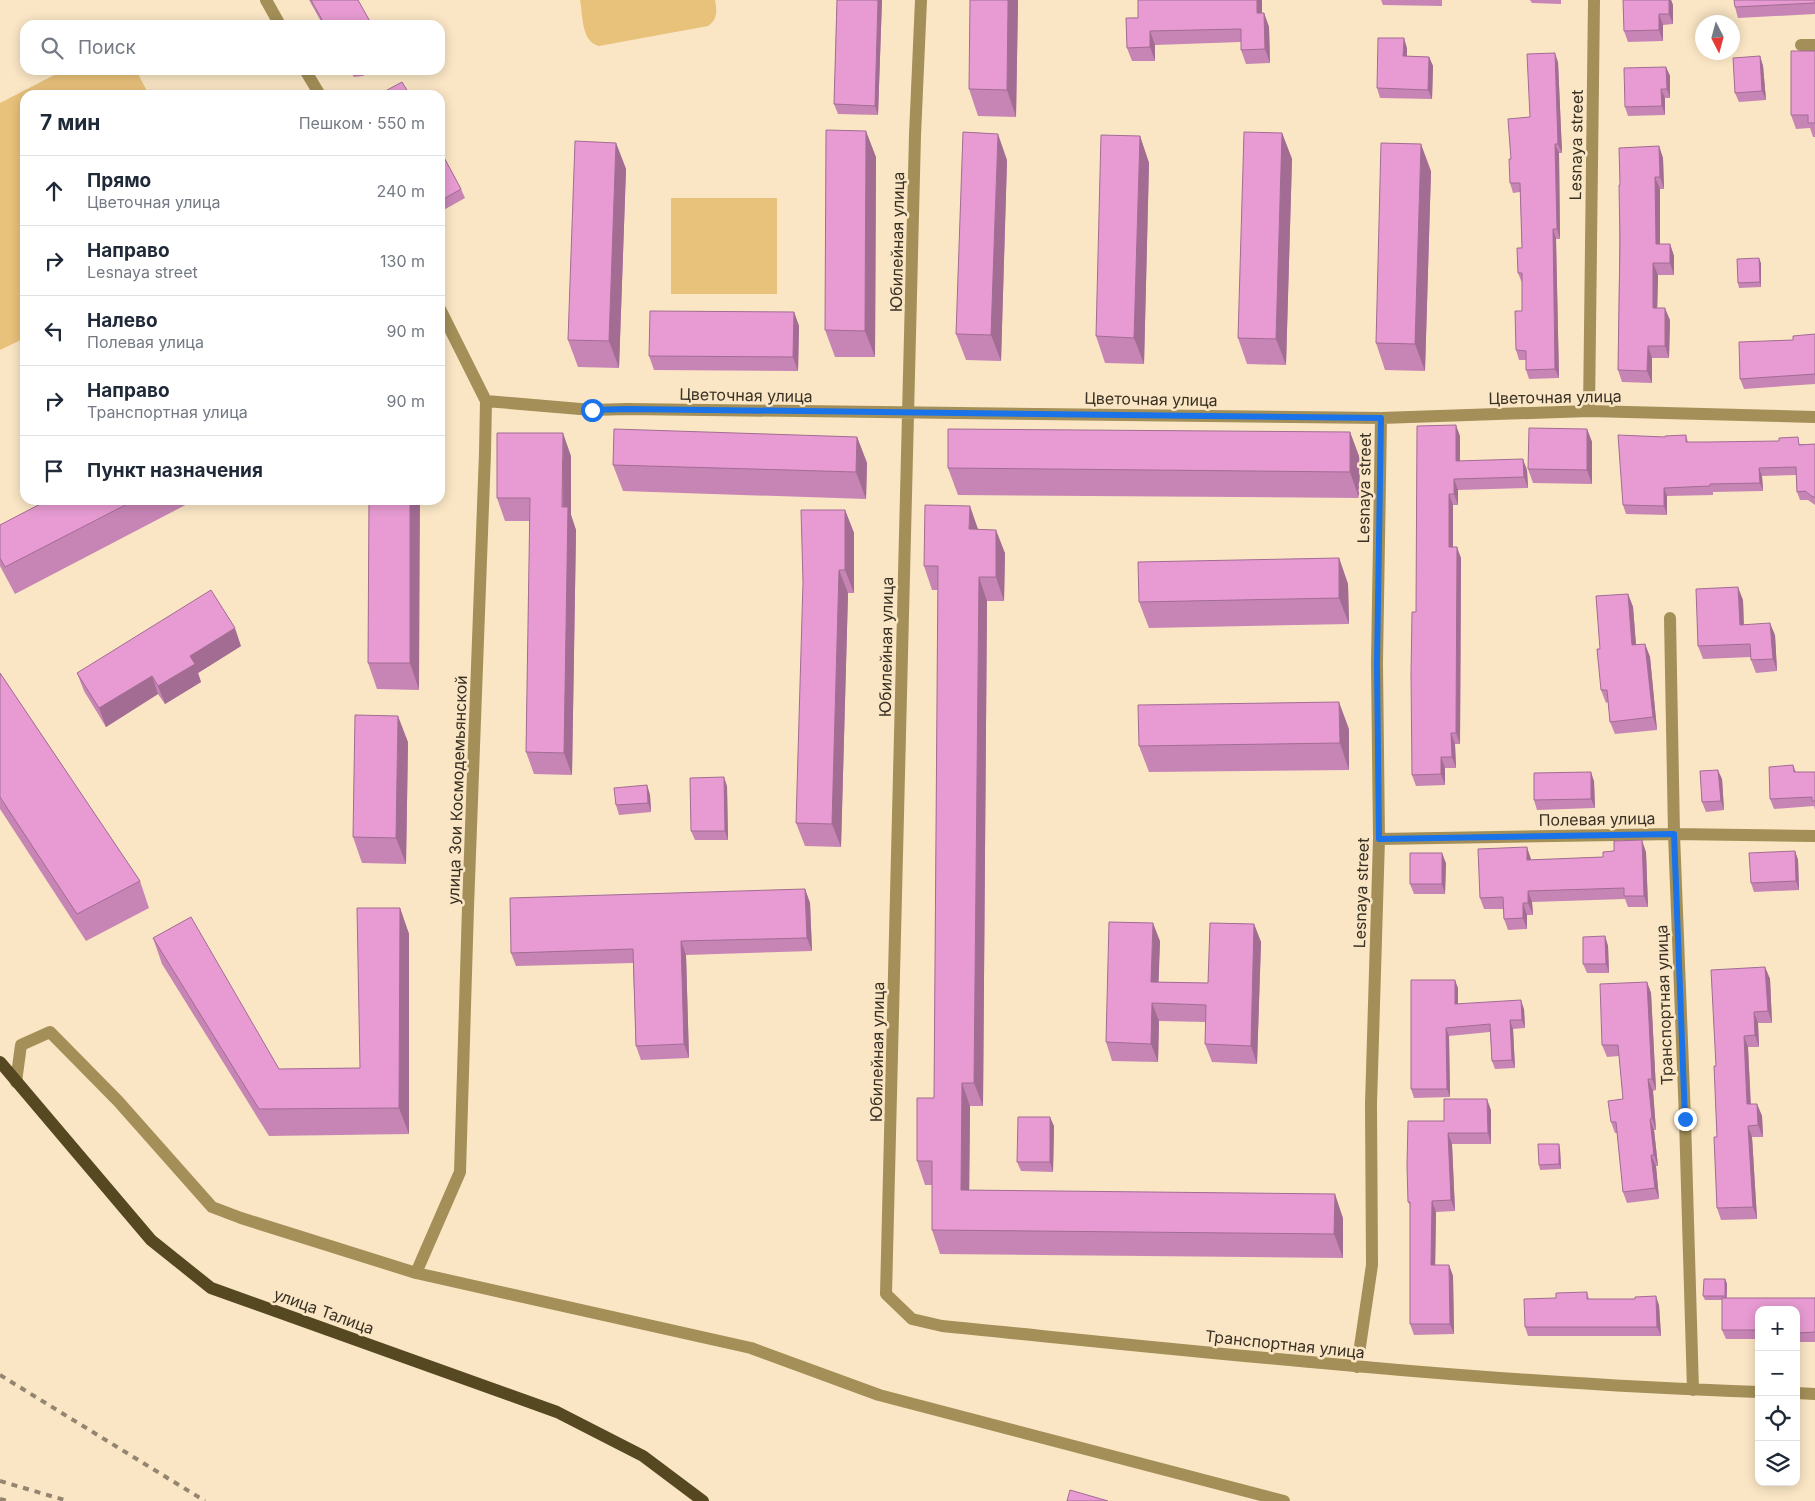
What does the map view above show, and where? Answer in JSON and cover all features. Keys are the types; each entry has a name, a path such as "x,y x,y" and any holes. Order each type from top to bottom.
{"main road":[{"name":"улица Талица","path":"0,1062 151,1240 210,1288 557,1412 643,1456 703,1501"}],"street":[{"path":"266,0 277,20"},
{"name":"Юбилейная улица","path":"886,1294 915,135 921,0"},
{"name":"Lesnaya street","path":"1588,411 1594,0"},
{"path":"1801,45 1815,45"},
{"path":"308,75 317,90"},
{"name":"улица Зои Космодемьянской","path":"416,1274 460,1172 486,401 445,319"},
{"name":"Цветочная улица","path":"486,401 592,410 1381,418 1588,411 1815,417"},
{"name":"Lesnaya street","path":"1357,1368 1372,1265 1371,1104 1379,839 1377,664 1381,418"},
{"name":"Транспортная улица","path":"1670,618 1674,834 1693,1390"},
{"name":"Полевая улица","path":"1379,839 1674,834 1815,836"},
{"path":"16,1082 21,1045 50,1032 118,1101 212,1207 241,1218 416,1274 750,1348 879,1395 1284,1501"},
{"name":"Транспортная улица","path":"886,1294 912,1319 942,1326 1357,1368 1693,1390 1755,1392"},
{"path":"1800,1394 1815,1394"}],"shaded area":[{"path":"580,0 715,0 716,14 714,21 708,26 599,46 593,43 586,34"},
{"path":"54,75 139,75 146,90 25,90"},
{"path":"20,93 20,340 0,350 0,103"},
{"path":"671,198 777,198 777,294 671,294"}],"building":[{"path":"311,0 358,0 369,20 322,20"},
{"path":"837,0 878,0 875,106 834,104"},
{"path":"970,0 1008,0 1007,90 969,89"},
{"path":"1138,0 1257,0 1257,13 1264,13 1265,49 1241,50 1241,29 1150,31 1150,47 1127,48 1126,18 1138,18"},
{"path":"1623,0 1669,0 1669,14 1659,14 1659,30 1624,31"},
{"path":"1734,0 1815,0 1815,3 1735,7"},
{"path":"1378,38 1404,38 1403,56 1429,57 1428,90 1377,88"},
{"path":"1791,51 1815,51 1815,123 1808,123 1808,115 1791,115"},
{"path":"1555,53 1558,144 1555,144 1557,229 1553,229 1555,369 1526,370 1526,351 1516,350 1515,311 1522,311 1522,273 1518,273 1517,248 1522,248 1520,183 1510,183 1509,159 1511,159 1508,119 1530,117 1527,54"},
{"path":"1760,56 1762,91 1735,93 1733,60 1740,60 1740,57"},
{"path":"1666,67 1667,89 1661,89 1662,106 1625,107 1624,68"},
{"path":"402,82 407,90 387,90"},
{"path":"826,130 866,131 865,331 825,330"},
{"path":"963,132 998,134 991,335 956,334"},
{"path":"1244,132 1282,133 1276,339 1238,338"},
{"path":"1101,135 1140,136 1134,338 1096,336"},
{"path":"575,141 616,143 609,341 568,340"},
{"path":"1381,143 1421,144 1415,344 1376,343"},
{"path":"1659,146 1660,177 1655,177 1656,244 1670,244 1670,263 1653,263 1653,308 1665,308 1665,346 1648,346 1647,371 1618,370 1619,148"},
{"path":"445,159 461,189 445,198"},
{"path":"1759,258 1760,282 1738,283 1737,259"},
{"path":"650,311 794,312 793,357 649,356"},
{"path":"1815,334 1815,374 1740,379 1739,342 1793,340 1793,336"},
{"path":"1456,425 1456,461 1523,459 1524,477 1454,479 1454,494 1449,494 1449,547 1457,547 1456,733 1451,733 1452,757 1441,757 1441,774 1412,775 1411,674 1412,612 1416,612 1417,426"},
{"path":"1529,428 1587,429 1587,470 1528,469"},
{"path":"614,429 857,437 856,472 613,465"},
{"path":"948,429 1350,432 1350,472 948,468"},
{"path":"497,433 563,433 562,507 568,507 564,753 526,752 530,498 497,498"},
{"path":"1618,435 1665,437 1686,435 1686,442 1779,441 1779,438 1798,437 1799,445 1815,444 1815,497 1805,491 1797,492 1796,467 1759,468 1760,483 1710,484 1710,486 1664,488 1664,506 1623,505"},
{"path":"38,505 125,505 5,567 0,558 0,525"},
{"path":"369,505 410,505 410,663 368,663"},
{"path":"925,505 970,506 969,529 996,530 996,577 979,577 974,1083 962,1083 961,1190 1335,1194 1334,1234 932,1230 932,1161 917,1161 917,1098 934,1098 938,566 924,566"},
{"path":"801,510 845,510 845,570 839,570 832,824 796,823 803,582"},
{"path":"1339,558 1339,598 1139,602 1138,562"},
{"path":"1738,587 1740,625 1770,623 1773,659 1751,660 1750,644 1698,646 1696,589"},
{"path":"211,590 235,628 190,656 195,664 158,686 152,676 99,708 77,673"},
{"path":"1628,594 1632,645 1645,644 1653,717 1610,722 1607,690 1601,690 1597,649 1600,649 1596,596"},
{"path":"0,673 140,881 77,914 0,797"},
{"path":"1339,702 1340,743 1139,746 1138,705"},
{"path":"355,715 398,716 396,838 353,837"},
{"path":"1793,765 1794,772 1815,772 1815,801 1812,801 1812,797 1770,799 1769,767"},
{"path":"1718,770 1721,801 1702,802 1700,771"},
{"path":"1591,772 1591,799 1534,800 1534,773"},
{"path":"724,777 725,831 691,831 690,778"},
{"path":"647,785 648,803 616,805 614,788"},
{"path":"1642,840 1644,896 1624,896 1624,888 1528,891 1528,903 1523,903 1523,918 1504,919 1503,897 1480,898 1478,849 1527,847 1527,860 1603,857 1603,852 1614,851 1614,841"},
{"path":"1795,851 1796,881 1751,883 1749,853"},
{"path":"1410,853 1442,853 1442,884 1410,884"},
{"path":"805,889 807,938 681,941 684,1044 636,1046 633,949 511,953 510,898"},
{"path":"357,908 400,908 399,1108 259,1109 153,938 191,917 279,1069 360,1068"},
{"path":"1109,922 1153,923 1151,982 1208,983 1210,923 1254,924 1251,1046 1205,1044 1206,1005 1152,1003 1151,1044 1106,1042"},
{"path":"1605,936 1606,964 1583,964 1583,937"},
{"path":"1765,967 1768,1011 1754,1012 1755,1035 1744,1036 1747,1104 1757,1104 1758,1125 1748,1126 1753,1207 1717,1208 1714,1137 1717,1137 1714,1066 1716,1066 1711,970"},
{"path":"1411,980 1455,980 1455,1004 1521,1000 1522,1020 1510,1020 1512,1060 1492,1061 1490,1024 1446,1028 1447,1089 1411,1089"},
{"path":"1647,982 1652,1079 1648,1079 1654,1155 1651,1155 1655,1188 1623,1192 1616,1122 1611,1122 1608,1101 1623,1099 1618,1045 1602,1045 1600,984"},
{"path":"1444,1099 1487,1099 1488,1133 1448,1133 1451,1200 1432,1201 1431,1265 1449,1265 1450,1324 1410,1324 1408,1121 1444,1121"},
{"path":"1018,1117 1050,1117 1050,1162 1017,1162"},
{"path":"1538,1144 1559,1144 1559,1164 1539,1165"},
{"path":"1704,1279 1725,1279 1725,1296 1703,1296"},
{"path":"1587,1292 1587,1299 1635,1299 1635,1297 1656,1296 1657,1327 1525,1327 1524,1299 1556,1298 1556,1293"},
{"path":"1722,1298 1815,1298 1815,1332 1800,1333 1800,1306 1755,1306 1755,1330 1722,1330"},
{"path":"1070,1490 1108,1501 1067,1501"}],"railway":[{"path":"0,1375 205,1501"},
{"path":"0,1481 68,1501"},
{"path":"0,1499 8,1501"}],"route":[{"path":"592,410 1381,418 1377,664 1379,839 1674,834 1685,1119"}]}
